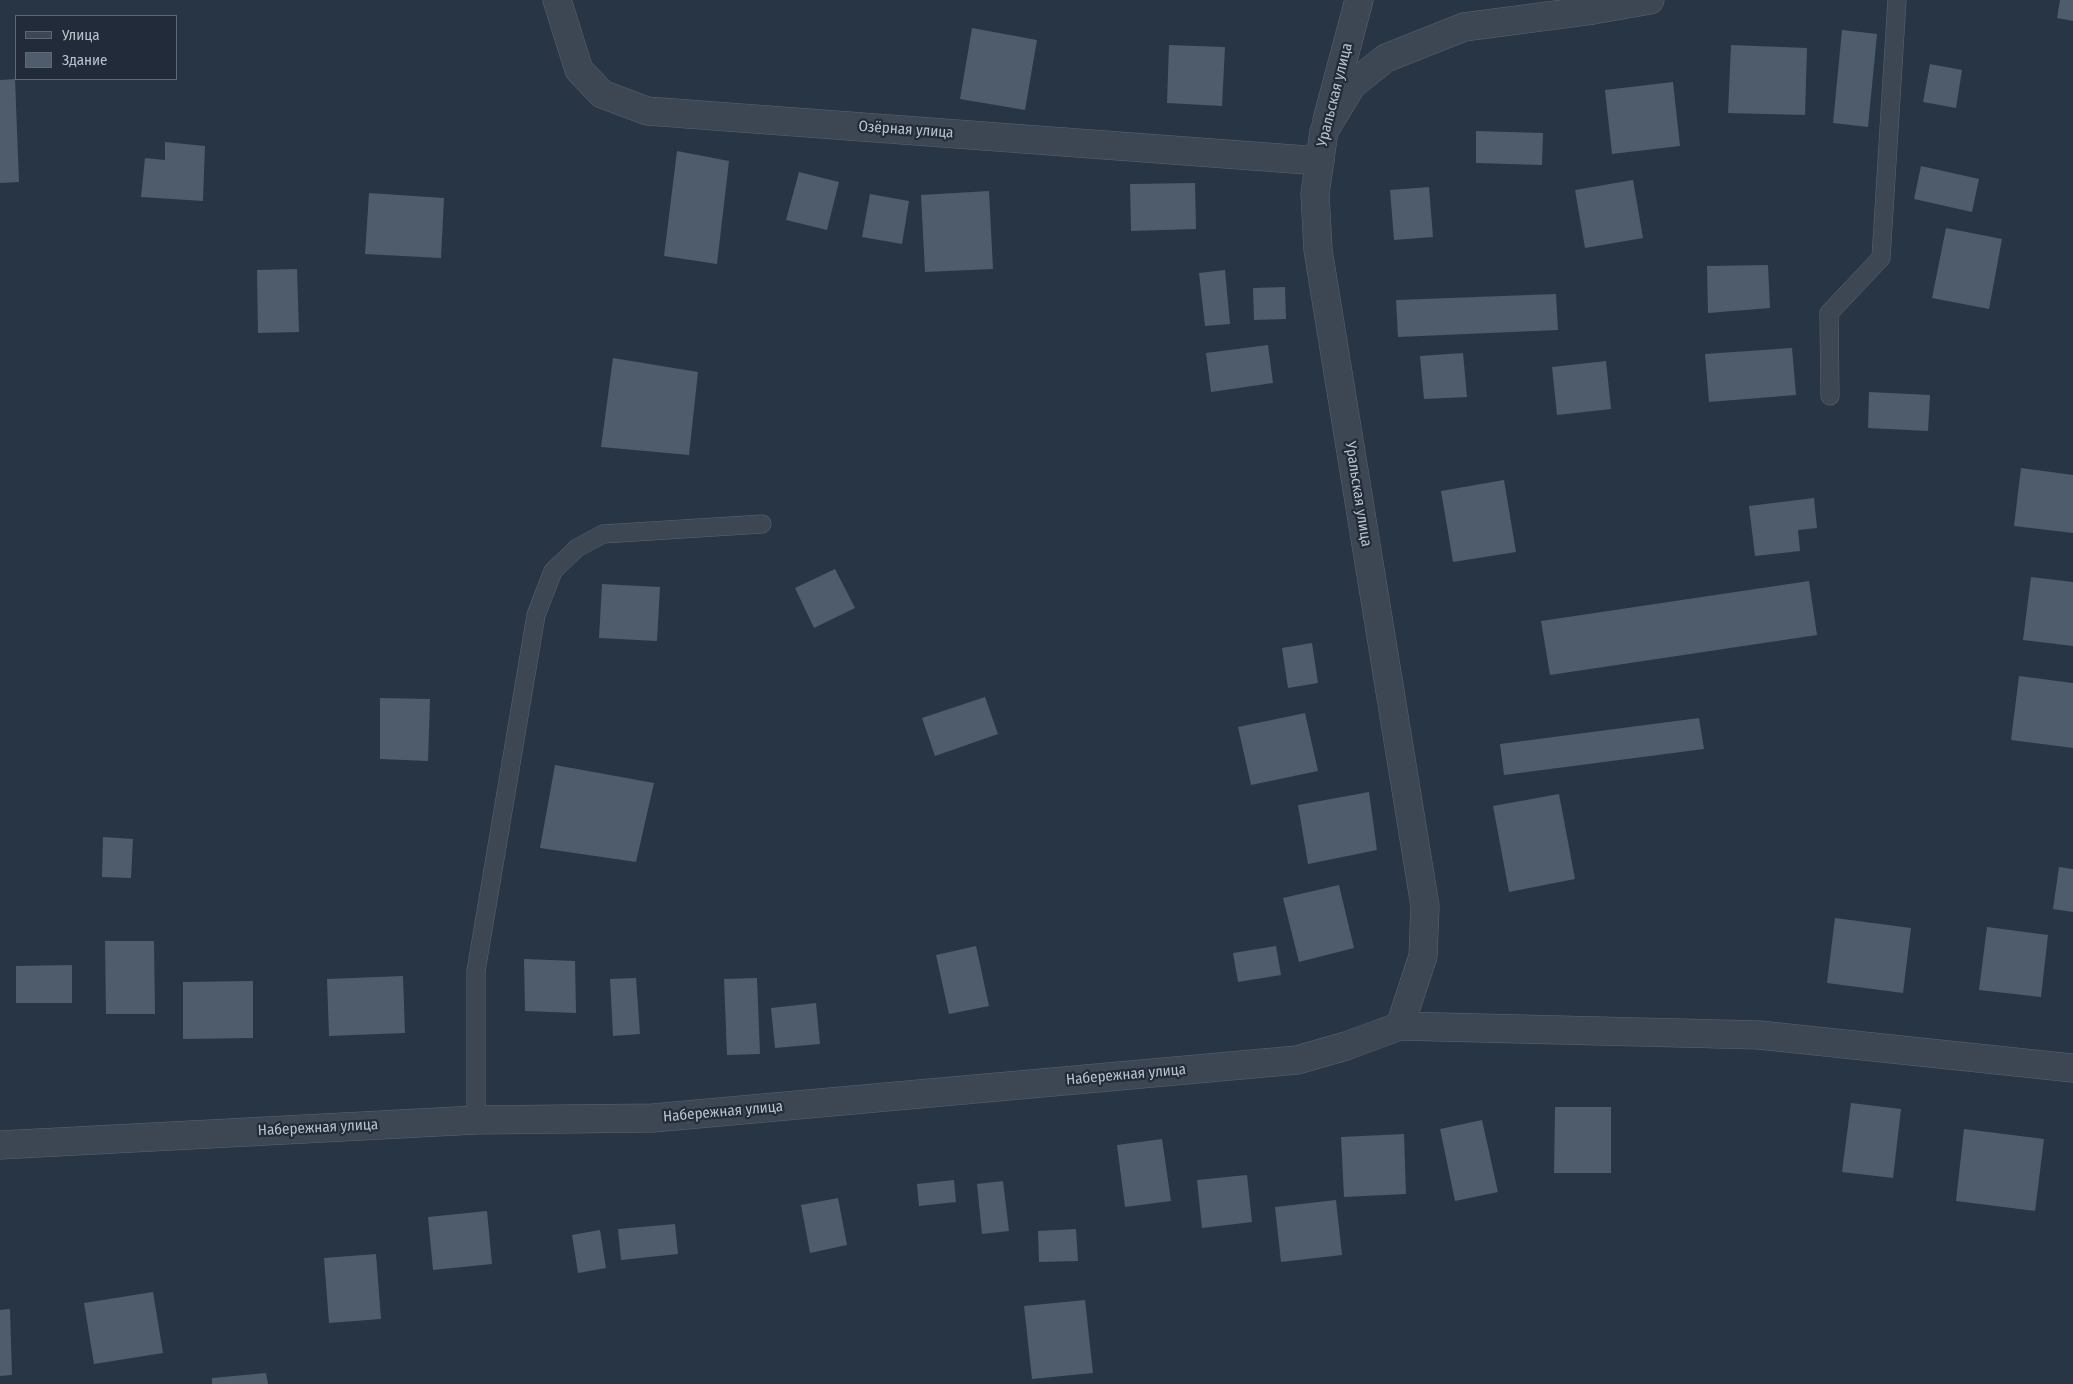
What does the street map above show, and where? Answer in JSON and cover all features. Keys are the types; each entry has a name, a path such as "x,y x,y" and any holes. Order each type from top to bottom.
{"street":[{"name":"Озёрная улица","path":"557,0 579,70 602,94 647,111 1320,161"},
{"name":"Уральская улица","path":"1359,0 1324,131 1314,194 1318,250 1425,906 1423,956 1400,1026"},
{"path":"1324,131 1352,85 1386,58 1464,27 1593,10 1650,0"},
{"path":"1400,1026 1759,1036 2073,1068"},
{"name":"Набережная улица","path":"0,1145 476,1120 653,1118 1296,1060 1346,1046 1400,1026"}],"lane":[{"path":"1830,396 1830,314 1881,258 1897,0"},
{"path":"476,1120 476,971 536,615 553,571 577,548 602,534 762,524"}],"building":[{"path":"2060,0 2073,0 2073,21 2057,18"},
{"path":"972,28 1037,40 1025,110 960,99"},
{"path":"1842,30 1877,34 1868,127 1833,123"},
{"path":"1169,45 1225,47 1222,106 1167,103"},
{"path":"1731,45 1807,48 1805,115 1728,113"},
{"path":"1930,64 1962,70 1956,108 1923,102"},
{"path":"15,79 19,182 0,183 0,80"},
{"path":"1673,82 1680,146 1612,154 1605,90"},
{"path":"1476,131 1543,133 1542,165 1476,163"},
{"path":"165,142 205,146 203,201 141,197 145,158 165,160"},
{"path":"677,151 729,161 717,264 664,256"},
{"path":"1921,166 1979,179 1972,212 1914,199"},
{"path":"799,172 839,182 827,230 786,220"},
{"path":"1633,180 1643,238 1585,248 1575,190"},
{"path":"1195,183 1196,229 1131,231 1130,184"},
{"path":"1429,187 1433,237 1394,240 1390,190"},
{"path":"989,191 993,269 925,272 921,195"},
{"path":"369,193 444,198 441,258 365,254"},
{"path":"870,194 909,201 902,244 862,237"},
{"path":"1946,228 2002,239 1989,309 1932,298"},
{"path":"1768,265 1770,308 1708,313 1707,266"},
{"path":"297,269 299,332 258,333 257,270"},
{"path":"1225,270 1230,324 1205,326 1199,273"},
{"path":"1285,287 1286,319 1254,320 1253,288"},
{"path":"1556,294 1558,330 1398,337 1396,300"},
{"path":"1268,345 1273,383 1211,392 1206,353"},
{"path":"1792,348 1796,395 1709,402 1705,354"},
{"path":"1463,353 1467,397 1424,399 1420,356"},
{"path":"613,358 698,372 689,455 601,447"},
{"path":"1606,361 1611,409 1557,415 1552,367"},
{"path":"1869,392 1930,395 1928,431 1868,428"},
{"path":"2021,468 2073,475 2073,533 2014,526"},
{"path":"1504,480 1516,552 1453,562 1441,491"},
{"path":"1814,498 1817,528 1798,530 1800,551 1755,556 1749,506"},
{"path":"835,569 855,608 814,628 795,588"},
{"path":"2031,577 2073,582 2073,646 2023,640"},
{"path":"1809,581 1817,635 1550,675 1541,621"},
{"path":"602,584 660,587 657,641 599,638"},
{"path":"1312,643 1318,683 1288,688 1282,648"},
{"path":"2019,676 2073,683 2073,748 2011,740"},
{"path":"985,697 998,734 935,756 922,718"},
{"path":"380,698 430,699 428,761 380,759"},
{"path":"1305,713 1318,771 1251,785 1238,727"},
{"path":"1699,718 1704,749 1504,775 1500,744"},
{"path":"555,765 654,783 636,862 540,848"},
{"path":"1369,792 1377,850 1308,864 1298,805"},
{"path":"1559,794 1575,879 1509,892 1493,806"},
{"path":"103,837 133,839 131,878 102,877"},
{"path":"2059,867 2073,869 2073,912 2053,909"},
{"path":"1339,885 1354,948 1299,962 1283,898"},
{"path":"1835,918 1911,928 1903,993 1827,983"},
{"path":"1987,927 2048,935 2041,997 1979,990"},
{"path":"105,941 154,941 155,1014 106,1014"},
{"path":"976,946 989,1006 949,1014 936,955"},
{"path":"1276,946 1281,975 1238,982 1233,953"},
{"path":"524,959 575,961 576,1013 525,1011"},
{"path":"72,965 72,1003 16,1003 16,966"},
{"path":"403,976 405,1033 329,1036 327,979"},
{"path":"636,978 640,1034 613,1036 610,979"},
{"path":"757,978 760,1054 727,1055 724,979"},
{"path":"253,981 253,1038 183,1039 183,982"},
{"path":"816,1003 820,1044 775,1048 771,1008"},
{"path":"1851,1103 1901,1109 1893,1178 1842,1172"},
{"path":"1555,1107 1611,1107 1611,1173 1554,1173"},
{"path":"1482,1120 1498,1192 1455,1201 1440,1129"},
{"path":"1964,1129 2044,1139 2035,1211 1956,1201"},
{"path":"1404,1134 1406,1194 1344,1197 1341,1137"},
{"path":"1162,1139 1171,1201 1125,1207 1117,1145"},
{"path":"1247,1175 1252,1222 1202,1228 1197,1180"},
{"path":"954,1180 956,1202 919,1206 917,1184"},
{"path":"1003,1181 1009,1231 982,1234 977,1184"},
{"path":"838,1198 847,1245 810,1253 801,1205"},
{"path":"1336,1200 1342,1255 1281,1262 1275,1207"},
{"path":"487,1211 492,1264 433,1270 428,1217"},
{"path":"675,1224 678,1254 621,1260 618,1229"},
{"path":"1076,1229 1078,1261 1039,1262 1038,1231"},
{"path":"600,1230 606,1268 578,1273 572,1235"},
{"path":"376,1254 381,1319 329,1323 324,1258"},
{"path":"153,1292 163,1353 94,1364 84,1303"},
{"path":"1085,1300 1093,1373 1032,1379 1024,1306"},
{"path":"10,1309 12,1375 0,1376 0,1310"},
{"path":"266,1373 268,1384 212,1384 212,1378"}]}
